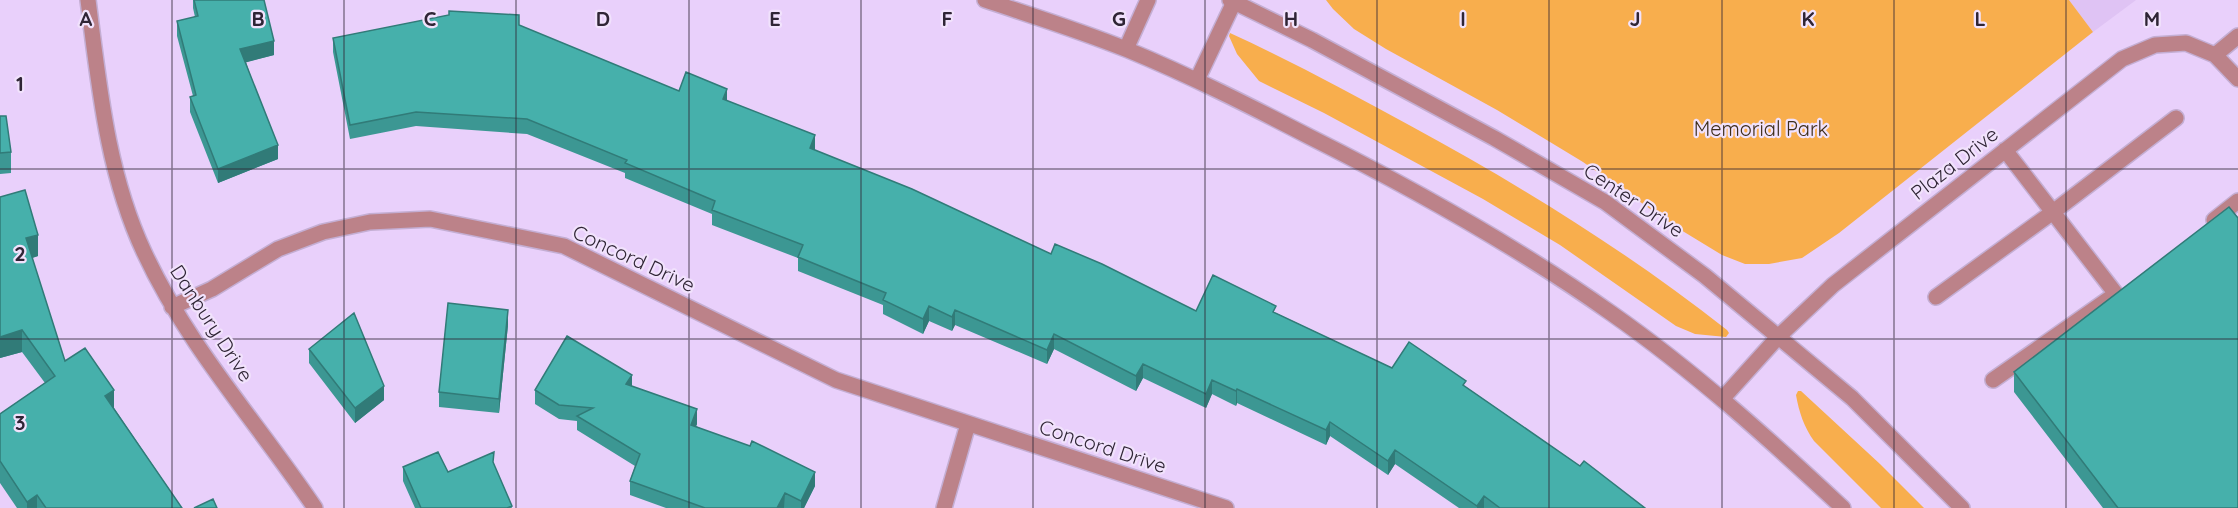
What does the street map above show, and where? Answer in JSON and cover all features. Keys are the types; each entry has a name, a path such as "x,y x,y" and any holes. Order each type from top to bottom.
{"street":[{"name":"Danbury Drive","path":"88,0 102,107 120,185 144,251 172,307 212,368 290,470 315,508"},
{"path":"985,0 1126,49 1197,80 1350,157 1484,231 1612,314 1723,398 1843,508"},
{"path":"1126,49 1148,0"},
{"path":"1197,80 1233,0"},
{"name":"Center Drive","path":"1233,0 1322,45 1494,138 1605,202 1705,276 1852,398 1962,508"},
{"path":"2215,54 2238,36"},
{"name":"Plaza Drive","path":"1723,398 1779,336 1833,285 2122,59 2155,45 2186,43 2215,54 2238,79"},
{"path":"1936,297 2053,212 2176,118"},
{"path":"1993,380 2121,291 2053,212 2005,150"},
{"path":"2200,230 2238,201"},
{"name":"Concord Drive","path":"172,307 212,289 278,249 323,232 370,222 430,219 564,246 836,380 1226,508"},
{"path":"944,508 968,424"}],"shaded area":[{"path":"2069,0 2136,0 2093,32"}],"green space":[{"name":"Memorial Park","path":"1326,0 2069,0 2093,32 1839,233 1802,258 1769,264 1745,264 1722,255 1676,227 1583,162 1497,110 1354,29"},
{"path":"1230,33 1365,101 1533,196 1612,246 1689,301 1729,333 1726,337 1695,334 1676,326 1560,245 1483,199 1324,113 1259,81 1237,54 1229,36"},
{"path":"1798,391 1801,391 1880,464 1924,508 1881,508 1814,441 1800,413 1796,395"}],"building":[{"path":"194,0 264,0 274,41 240,49 278,145 218,169 190,97 196,95 177,21 198,16"},
{"path":"449,11 519,15 519,25 679,91 686,72 727,89 723,99 815,135 810,148 912,189 1051,254 1055,244 1102,264 1196,311 1213,275 1276,306 1273,312 1392,368 1409,342 1466,381 1463,385 1580,466 1584,461 1645,508 1500,508 1484,496 1477,506 1395,450 1388,461 1330,422 1326,430 1212,380 1206,394 1143,364 1136,376 1054,334 1047,350 955,310 952,317 929,306 923,319 883,300 886,293 798,257 803,245 712,210 715,201 625,163 627,160 527,119 416,112 350,125 333,38 449,15"},
{"path":"0,116 6,116 11,152 0,153"},
{"path":"25,190 38,235 26,238 65,361 85,348 114,390 105,396 182,508 46,508 37,495 27,502 0,461 0,414 55,376 22,330 0,337 0,197"},
{"path":"2229,207 2238,218 2238,508 2118,508 2014,372"},
{"path":"448,303 508,310 499,399 439,392"},
{"path":"354,313 384,386 355,408 309,349"},
{"path":"567,336 632,375 626,384 697,409 691,425 750,446 752,441 815,472 801,501 785,493 777,508 705,508 630,481 640,454 577,416 593,408 559,405 535,390"},
{"path":"438,452 448,472 494,452 493,462 512,506 507,508 421,508 403,467"},
{"path":"213,499 217,508 194,508"}]}
